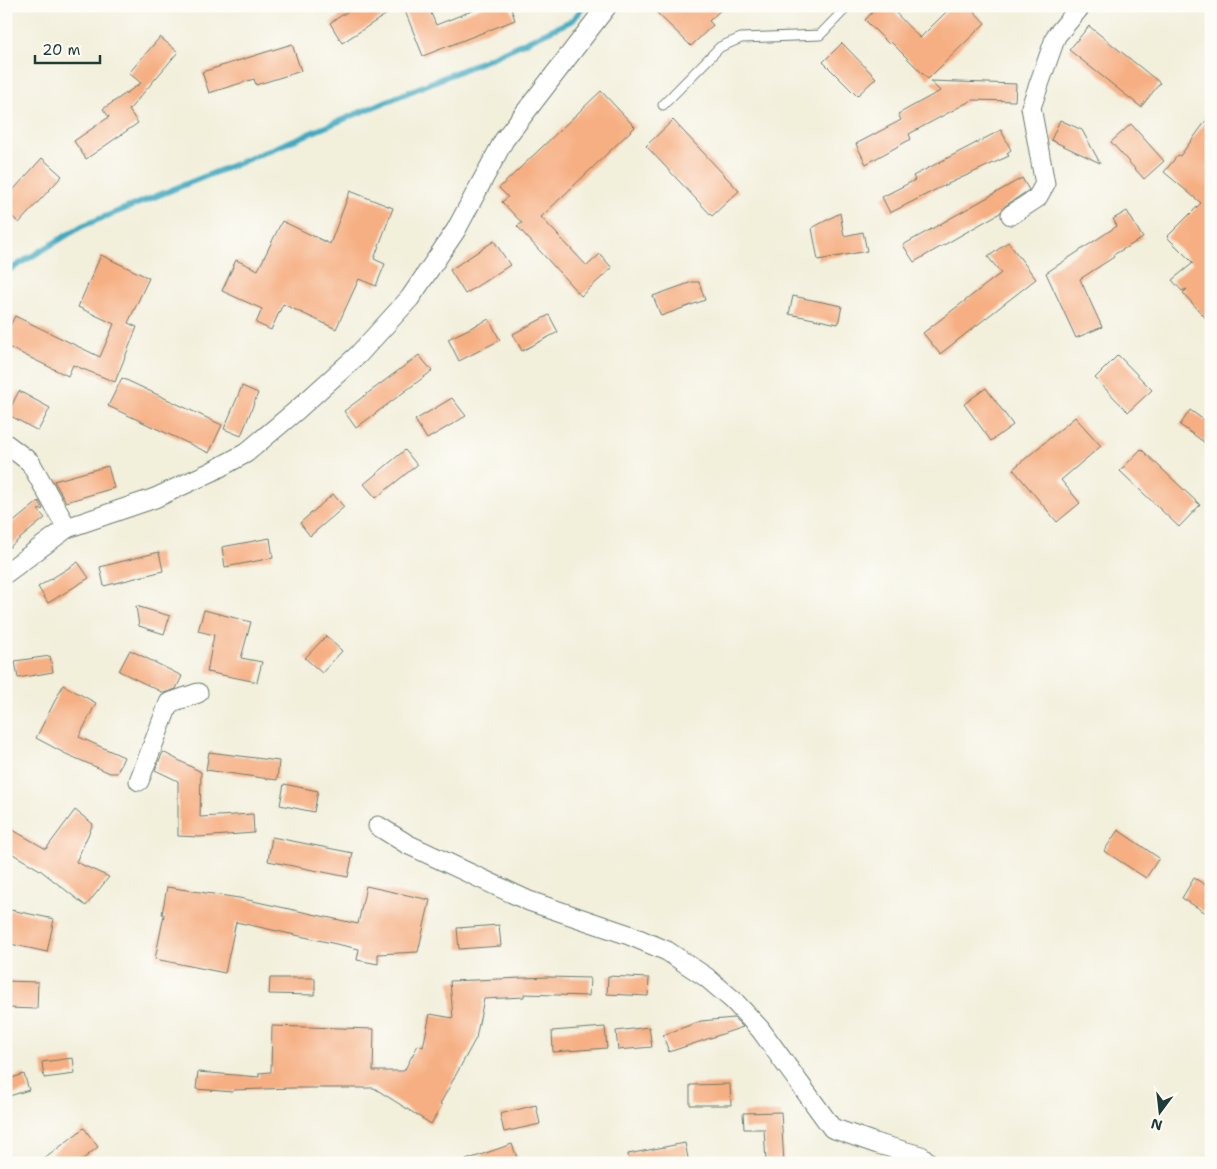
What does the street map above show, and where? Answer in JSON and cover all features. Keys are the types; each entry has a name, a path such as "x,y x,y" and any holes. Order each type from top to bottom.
{"street":[{"path":"6,573 68,528 155,498 211,472 246,453 358,355 410,298 456,230 504,140 607,6"},
{"path":"1011,215 1037,198 1045,184 1031,107 1056,36 1081,6"},
{"path":"6,444 30,462 68,528"},
{"path":"139,781 169,703 198,693"},
{"path":"378,826 407,844 529,901 629,935 667,952 706,978 733,1000 760,1029 832,1128 921,1156 929,1163"}],"lane":[{"path":"663,105 720,47 741,38 820,35 848,6"}],"building":[{"path":"356,6 399,6 342,43 330,23"},
{"path":"403,6 428,6 436,25 484,6 510,6 515,20 423,56"},
{"path":"650,6 725,6 709,21 713,25 691,46"},
{"path":"878,6 889,6 920,38 952,6 969,6 985,23 928,79 891,42 889,44 865,20"},
{"path":"1089,26 1160,83 1141,107 1069,50"},
{"path":"160,37 178,52 129,110 138,123 86,159 74,141 109,117 103,109 141,83 129,73"},
{"path":"842,43 876,78 857,96 823,62"},
{"path":"292,44 301,71 256,85 254,79 209,93 202,72"},
{"path":"930,81 1016,84 1015,101 972,100 909,134 911,139 866,164 856,144 901,120 898,114 940,91"},
{"path":"601,91 635,127 541,217 587,266 600,254 612,268 581,296 517,226 522,223 502,202 508,197 499,188"},
{"path":"1211,114 1211,324 1183,293 1187,289 1182,291 1172,280 1193,263 1167,237 1201,203 1164,172 1178,155 1180,156"},
{"path":"673,120 739,191 712,216 646,146"},
{"path":"1060,120 1082,130 1100,163 1051,140"},
{"path":"1131,124 1164,161 1144,179 1111,142"},
{"path":"1001,130 1011,150 1007,153 1009,156 890,213 882,197 915,180 913,176"},
{"path":"42,158 62,176 19,223 6,211 6,198"},
{"path":"1022,178 1029,190 1005,206 1000,213 914,262 903,245"},
{"path":"350,191 393,208 374,259 385,264 376,286 359,279 336,329 283,304 271,330 256,323 262,309 222,291 236,260 258,270 282,221 330,244"},
{"path":"1127,211 1143,238 1113,255 1114,257 1080,279 1102,327 1076,338 1046,273 1117,226 1113,219"},
{"path":"840,213 844,236 863,232 867,251 818,260 812,228"},
{"path":"494,241 510,265 465,294 450,270"},
{"path":"1008,242 1036,279 940,354 923,333 1001,273 988,257"},
{"path":"101,255 149,278 128,323 137,327 115,382 73,365 68,376 6,346 6,333 15,316 100,357 114,324 78,307"},
{"path":"692,282 699,282 705,300 661,316 653,296"},
{"path":"793,296 842,306 838,324 789,314"},
{"path":"549,315 558,332 522,351 513,334"},
{"path":"489,319 500,340 459,361 448,339"},
{"path":"419,355 432,371 356,428 344,411"},
{"path":"1118,355 1152,390 1128,412 1095,378"},
{"path":"122,378 222,425 209,453 108,406"},
{"path":"242,386 258,393 241,436 224,429"},
{"path":"986,388 1013,425 991,441 964,404"},
{"path":"19,391 50,408 38,431 7,414"},
{"path":"452,398 466,416 427,439 415,420"},
{"path":"1190,410 1211,425 1211,447 1180,425"},
{"path":"1075,417 1101,446 1061,480 1080,503 1057,522 1013,469"},
{"path":"1141,449 1200,505 1179,527 1120,471"},
{"path":"405,450 417,465 376,498 364,484"},
{"path":"108,466 114,488 66,502 54,481"},
{"path":"333,494 344,507 310,536 300,523"},
{"path":"39,501 43,509 38,510 45,518 6,550 6,528"},
{"path":"270,538 273,558 225,567 222,547"},
{"path":"159,552 163,571 104,586 100,567"},
{"path":"78,562 89,578 48,603 38,587"},
{"path":"136,606 170,616 164,634 139,626"},
{"path":"204,610 251,622 241,658 262,662 257,682 207,672 214,635 198,631"},
{"path":"326,636 342,651 322,673 305,658"},
{"path":"130,650 182,676 176,689 164,693 119,671"},
{"path":"50,656 53,672 18,678 15,661"},
{"path":"63,685 96,703 79,737 124,757 117,773 110,773 66,754 36,738"},
{"path":"163,752 201,772 200,817 253,814 254,833 199,837 178,836 178,781 155,770"},
{"path":"209,752 279,761 277,780 206,770"},
{"path":"284,784 318,791 314,812 280,805"},
{"path":"75,810 93,824 76,862 109,877 86,906 40,870 6,850 6,826 46,849"},
{"path":"1118,830 1159,858 1146,878 1104,851"},
{"path":"272,837 353,853 348,877 268,861"},
{"path":"1194,878 1211,888 1211,916 1182,898"},
{"path":"366,886 430,900 418,952 378,954 378,964 357,960 359,949 236,922 225,973 155,959 164,915 162,914 167,887 239,898 358,924"},
{"path":"6,909 54,919 47,952 6,943"},
{"path":"499,925 501,946 459,949 457,928"},
{"path":"608,976 649,978 648,996 607,994"},
{"path":"548,977 590,978 589,996 524,994 524,997 484,999 476,1038 431,1124 374,1088 293,1088 234,1090 233,1092 196,1089 198,1072 259,1077 259,1073 271,1072 272,1026 374,1029 373,1071 404,1071 418,1045 423,1047 430,1014 453,1018 450,981"},
{"path":"270,978 315,978 315,995 269,994"},
{"path":"6,981 38,982 37,1009 6,1008"},
{"path":"734,1018 743,1027 669,1052 663,1035 701,1021"},
{"path":"605,1027 607,1048 553,1052 552,1031"},
{"path":"649,1027 652,1047 618,1050 616,1031"},
{"path":"73,1058 75,1074 44,1078 42,1062"},
{"path":"24,1074 29,1090 6,1097 6,1080"},
{"path":"730,1084 731,1105 690,1105 690,1085"},
{"path":"536,1105 540,1124 504,1132 500,1114"},
{"path":"781,1112 784,1163 766,1163 764,1129 744,1129 743,1113"},
{"path":"84,1128 98,1147 78,1163 39,1163"},
{"path":"685,1143 689,1163 629,1163 628,1154"},
{"path":"512,1144 519,1163 466,1163 466,1160"}],"waterway":[{"path":"6,272 82,226 493,57 573,20 584,6"}]}
